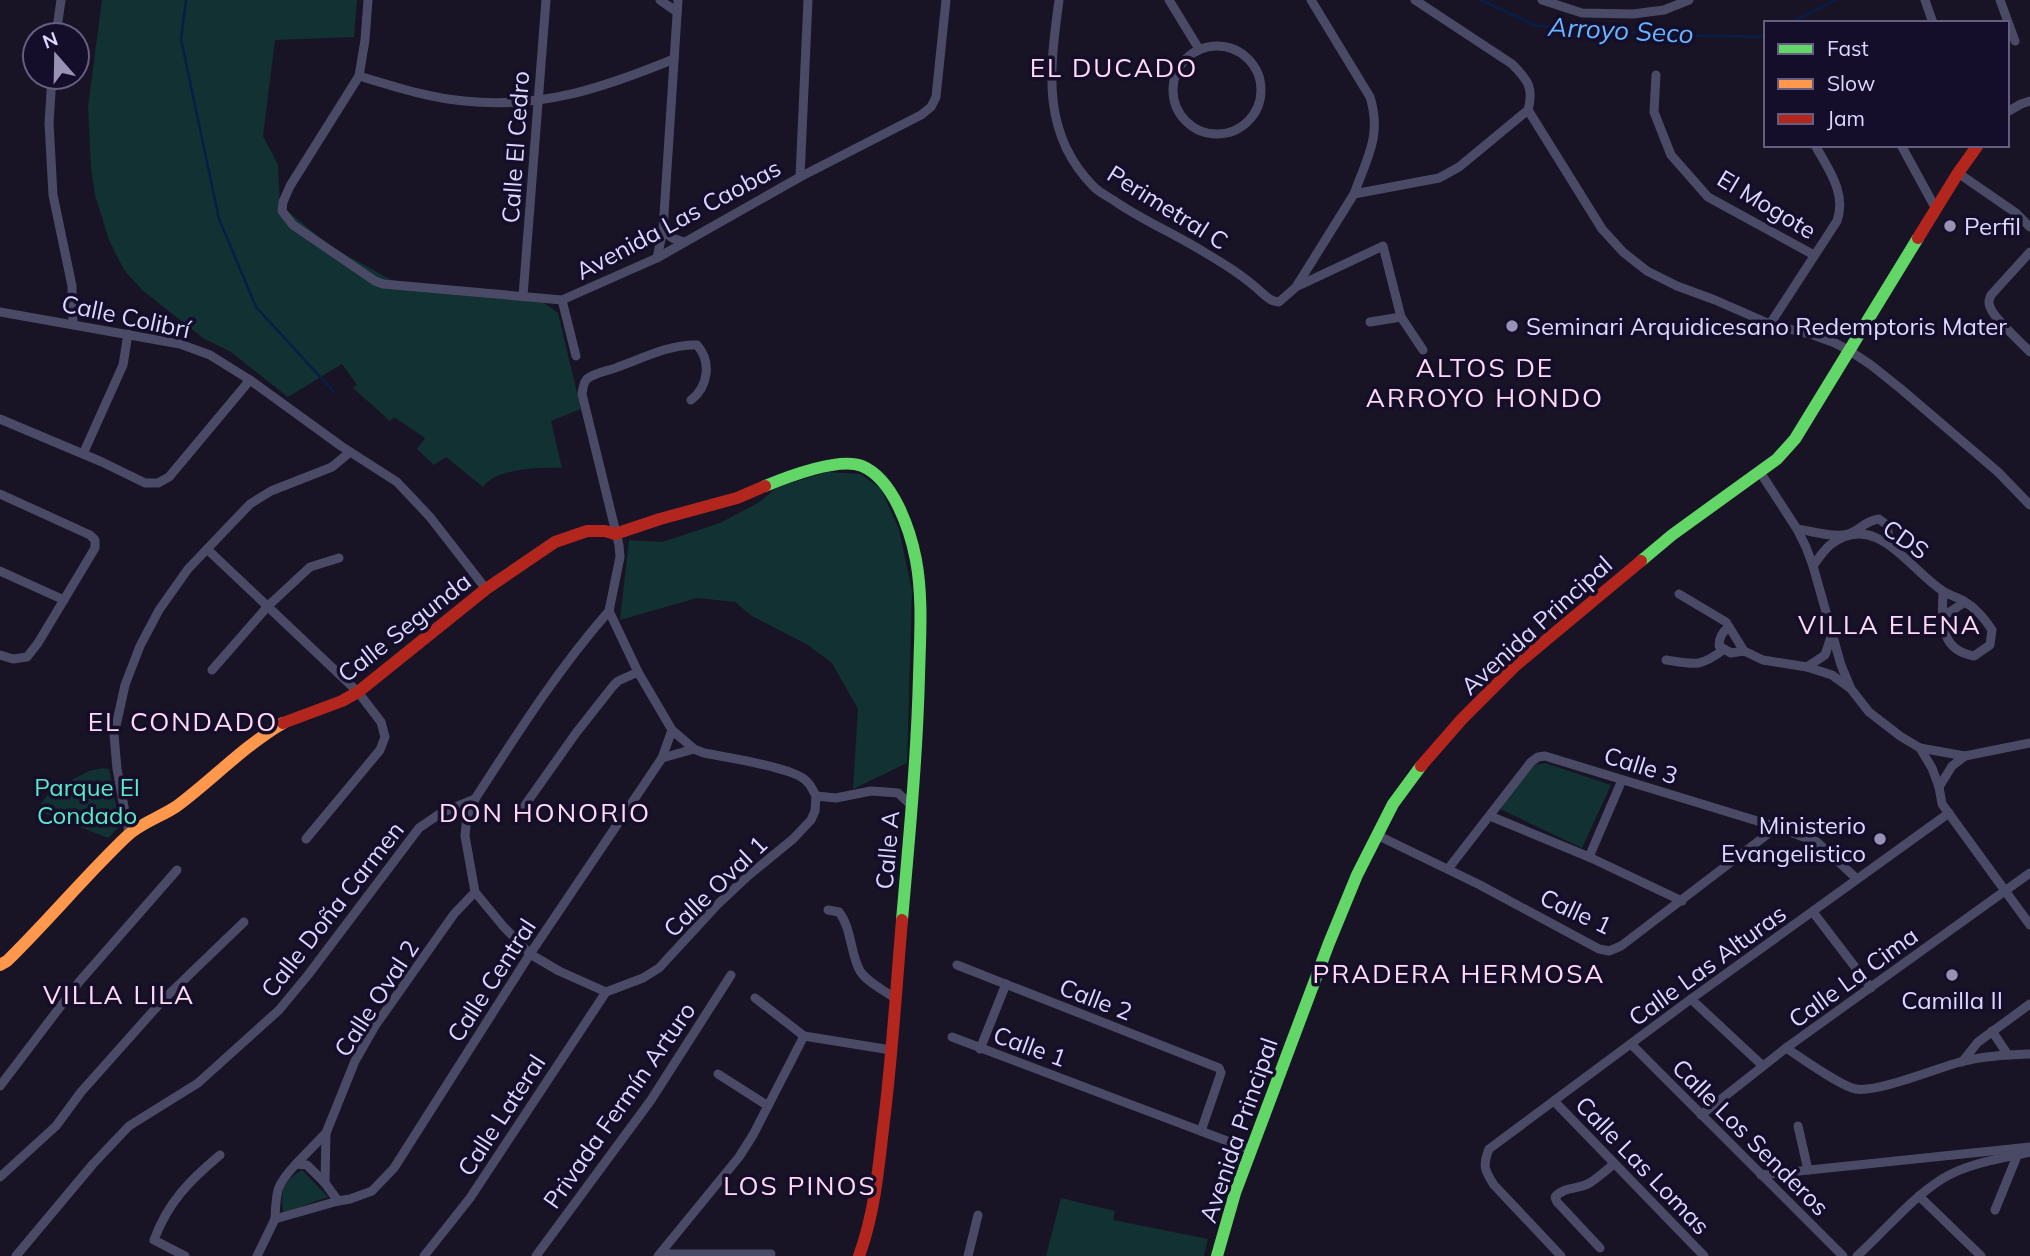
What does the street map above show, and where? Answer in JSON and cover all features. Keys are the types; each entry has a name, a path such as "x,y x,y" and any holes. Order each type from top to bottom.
{"street":[{"path":"58,21 61,0"},
{"name":"Avenida Las Caobas","path":"368,0 359,76 290,186 282,206 284,215 302,232 375,281 562,300 657,258 800,177 921,115 931,107 936,97 946,0"},
{"name":"Calle El Cedro","path":"523,296 546,0"},
{"path":"660,0 677,12"},
{"path":"657,258 663,230 678,0"},
{"path":"800,177 808,0"},
{"name":"Perimetral C","path":"1059,0 1051,73 1053,106 1062,138 1074,161 1094,187 1134,215 1247,278 1272,301 1279,302 1296,286"},
{"path":"1168,0 1199,49"},
{"path":"1296,286 1354,194 1376,127 1370,97 1311,0"},
{"path":"1354,194 1439,178 1459,167 1528,110 1530,86 1512,64 1415,0"},
{"path":"1542,0 1582,13 1633,14 1664,10 1689,0"},
{"path":"1925,0 1932,21"},
{"path":"2000,0 2008,21"},
{"path":"2009,25 2015,41"},
{"path":"1225,46 1237,50 1256,68 1261,80 1259,106 1252,118 1242,127 1217,134 1203,132 1182,117 1173,92 1174,79 1179,67 1199,49 1225,46"},
{"path":"359,76 431,96 504,103 586,91 674,59"},
{"name":"El Mogote","path":"1656,75 1654,112 1671,155 1708,197 1814,255"},
{"path":"51,91 49,123 53,195 72,286 73,324"},
{"path":"2009,111 2030,101"},
{"path":"1528,110 1602,229 1623,252 1647,271 1770,324 1814,335 1850,351 1871,365 1998,472 2030,506"},
{"path":"1770,324 1841,211 1841,201 1834,180 1816,147"},
{"path":"1902,147 1936,209"},
{"name":"Avenida Principal","path":"1217,1256 1235,1193 1339,918 1393,804 1424,761 1515,666 1662,542 1760,472 1795,439 1977,147"},
{"path":"1958,173 2030,227"},
{"path":"663,230 684,243"},
{"path":"1296,286 1384,246 1401,317 1423,350"},
{"path":"2030,252 1990,295 1989,305 1994,314 2030,352"},
{"path":"562,300 576,356"},
{"name":"Calle Colibrí","path":"0,312 180,344 210,355 397,482 430,517 486,589"},
{"path":"1370,322 1401,317"},
{"path":"83,454 123,365 128,334"},
{"path":"606,992 566,975 530,954 475,892 465,836 467,816 475,799 550,684 609,611 620,557 619,545 582,394 583,386 587,379 636,360 676,347 697,345 701,349 707,371 699,394 691,400"},
{"path":"0,419 145,483 158,483 169,477 250,380"},
{"path":"129,834 117,769 114,735 124,685 159,610 188,569 250,504 271,491 332,467 350,452"},
{"name":"Calle Segunda","path":"0,965 44,925 129,834 175,807 266,733 358,692 486,589 555,542 587,531 615,534 737,498 820,468 841,464 859,465"},
{"name":"Calle A","path":"859,465 875,473 887,486 898,506 916,559 921,604 912,806 896,999 875,1199 859,1256"},
{"path":"1760,472 1797,528 1813,566 1841,665 1851,689"},
{"path":"0,494 95,540 95,548 27,657 13,659 0,655"},
{"path":"1797,528 1847,534 1861,528 1868,521 1878,519 1887,525 1890,545"},
{"name":"CDS","path":"1813,566 1829,546 1847,534 1875,536 1890,545 1943,591 1965,602 1983,616 1992,630 1990,645 1974,656 1961,654 1950,646 1942,617 1943,591"},
{"path":"207,549 358,692 381,722 385,737 380,750 306,839"},
{"path":"212,670 268,606 310,567 339,558"},
{"path":"0,571 64,600"},
{"path":"1679,594 1726,622 1744,651 1763,660 1807,667 1832,675 1851,689 1870,712 1920,748 1965,756 2030,743"},
{"path":"1942,617 1965,602"},
{"path":"609,611 638,671 672,730 694,749 802,776 811,785 816,796 836,798 871,791 898,793 912,806"},
{"path":"1729,626 1719,638 1718,646 1731,653 1744,651"},
{"path":"1807,667 1825,655 1832,635"},
{"path":"1666,660 1697,664 1723,650"},
{"path":"523,808 612,687 638,671"},
{"name":"Calle Central","path":"275,1219 372,1191 394,1168 530,954 662,758 672,730"},
{"path":"1920,748 1939,787 1942,804 2030,925"},
{"path":"662,758 694,749"},
{"name":"Calle 3","path":"1448,869 1531,762 1545,756 1777,827 1816,842 1857,879"},
{"path":"1939,787 1952,766 1965,756"},
{"path":"1589,857 1622,780"},
{"name":"Calle Oval 1","path":"606,992 643,978 659,968 718,904 811,820 816,796"},
{"name":"Calle Doña Carmen","path":"16,1256 93,1164 129,1126 198,1083 279,1010 419,828 441,813 475,799"},
{"name":"Calle Las Alturas","path":"1561,1256 1490,1179 1485,1161 1489,1149 1690,999 1949,813"},
{"path":"1490,816 1589,857 1682,901"},
{"name":"Calle 1","path":"1377,835 1448,869 1599,949 1609,951 1621,946 1682,901 1777,827"},
{"path":"0,1086 79,982 177,870"},
{"name":"Calle La Cima","path":"1701,1115 1786,1048 2030,873"},
{"name":"Calle Oval 2","path":"257,1256 275,1219 276,1193 284,1177 326,1133 355,1061 375,1026 454,914 475,892"},
{"path":"828,910 839,912 844,917 853,952 862,973 896,999"},
{"path":"1813,912 1871,988"},
{"path":"0,1177 56,1126 90,1082 163,1000 244,922"},
{"name":"Calle 2","path":"957,965 1219,1068 1221,1071 1201,1131"},
{"name":"Privada Fermín Arturo","path":"537,1256 651,1100 731,975"},
{"path":"980,1049 1006,984"},
{"name":"Calle Lateral","path":"424,1256 470,1198 606,992"},
{"path":"755,998 804,1035 891,1050"},
{"path":"1690,999 1763,1066"},
{"path":"1962,1062 1978,1042 2030,1004"},
{"path":"1992,1031 2008,1055"},
{"path":"659,1255 739,1157 804,1035"},
{"name":"Calle 1","path":"952,1037 1251,1150"},
{"name":"Calle Los Senderos","path":"1631,1044 1843,1256"},
{"path":"1786,1048 1857,1089 1870,1089 1962,1062 2030,1054"},
{"path":"718,1074 768,1106"},
{"name":"Calle Las Lomas","path":"1554,1101 1703,1256"},
{"path":"1798,1126 1808,1170"},
{"path":"325,1183 326,1133"},
{"path":"1761,1175 2030,1147"},
{"path":"1857,1256 1919,1196 1943,1178 1973,1166 2030,1153"},
{"path":"185,1256 155,1240 160,1224 173,1200 196,1175 220,1155"},
{"path":"1995,1210 2017,1156"},
{"path":"296,1164 307,1165 338,1201"},
{"path":"1600,1248 1555,1197 1562,1191 1592,1182 1614,1164"},
{"path":"1919,1196 1981,1256"},
{"path":"968,1256 978,1215"},
{"path":"659,1255 771,1254"}],"green space":[{"path":"102,0 357,0 354,37 275,40 263,136 278,165 280,205 330,246 402,286 544,303 558,313 581,409 551,421 562,468 508,472 483,487 446,457 434,465 417,449 425,438 394,417 390,421 353,388 357,385 342,364 288,397 231,352 203,338 142,290 124,270 109,240 95,195 88,107"},
{"path":"827,472 861,474 881,489 899,529 912,591 907,763 853,789 858,709 832,663 808,645 752,616 735,602 697,598 620,620 629,540 662,542 720,523 758,503 778,487"},
{"path":"1545,763 1611,785 1582,848 1500,809 1532,766"},
{"name":"Parque El Condado","path":"109,769 120,826 108,838 36,810 51,791 89,771"},
{"path":"302,1170 328,1197 283,1213 284,1187"},
{"path":"1061,1198 1115,1211 1113,1220 1208,1239 1204,1256 1046,1256"}],"waterway":[{"path":"186,0 181,39 219,219 256,307 334,392"},
{"name":"Arroyo Seco","path":"1481,0 1537,26 1667,35 1764,36"},
{"name":"Arroyo Seco","path":"1794,21 1835,0"}],"traffic: fast":[{"path":"1641,561 1672,535 1777,459 1795,439 1918,238"},
{"path":"765,486 827,466 862,466 873,472 891,493 909,534 918,574 920,632 915,767 902,920"},
{"path":"1217,1256 1235,1193 1357,875 1393,804 1421,766"}],"traffic: slow":[{"path":"0,965 22,946 132,832 177,806 255,742 283,723"}],"traffic: jam":[{"path":"1918,238 1977,147"},
{"path":"283,723 342,701 358,692 486,589 555,542 587,531 615,534 737,498 765,486"},
{"path":"1421,766 1462,719 1515,666 1641,561"},
{"path":"859,1256 872,1209 879,1162 902,920"}],"place":[{"name":"Perfil","path":"1950,226"},
{"name":"Seminari Arquidicesano Redemptoris Mater","path":"1512,326"},
{"name":"Ministerio Evangelistico","path":"1880,839"},
{"name":"Camilla II","path":"1952,975"}],"district":[{"name":"EL DUCADO","path":"1114,67"},
{"name":"ALTOS DE ARROYO HONDO","path":"1485,382"},
{"name":"VILLA ELENA","path":"1890,624"},
{"name":"EL CONDADO","path":"183,721"},
{"name":"DON HONORIO","path":"545,812"},
{"name":"PRADERA HERMOSA","path":"1459,973"},
{"name":"VILLA LILA","path":"119,994"},
{"name":"LOS PINOS","path":"800,1185"}]}
